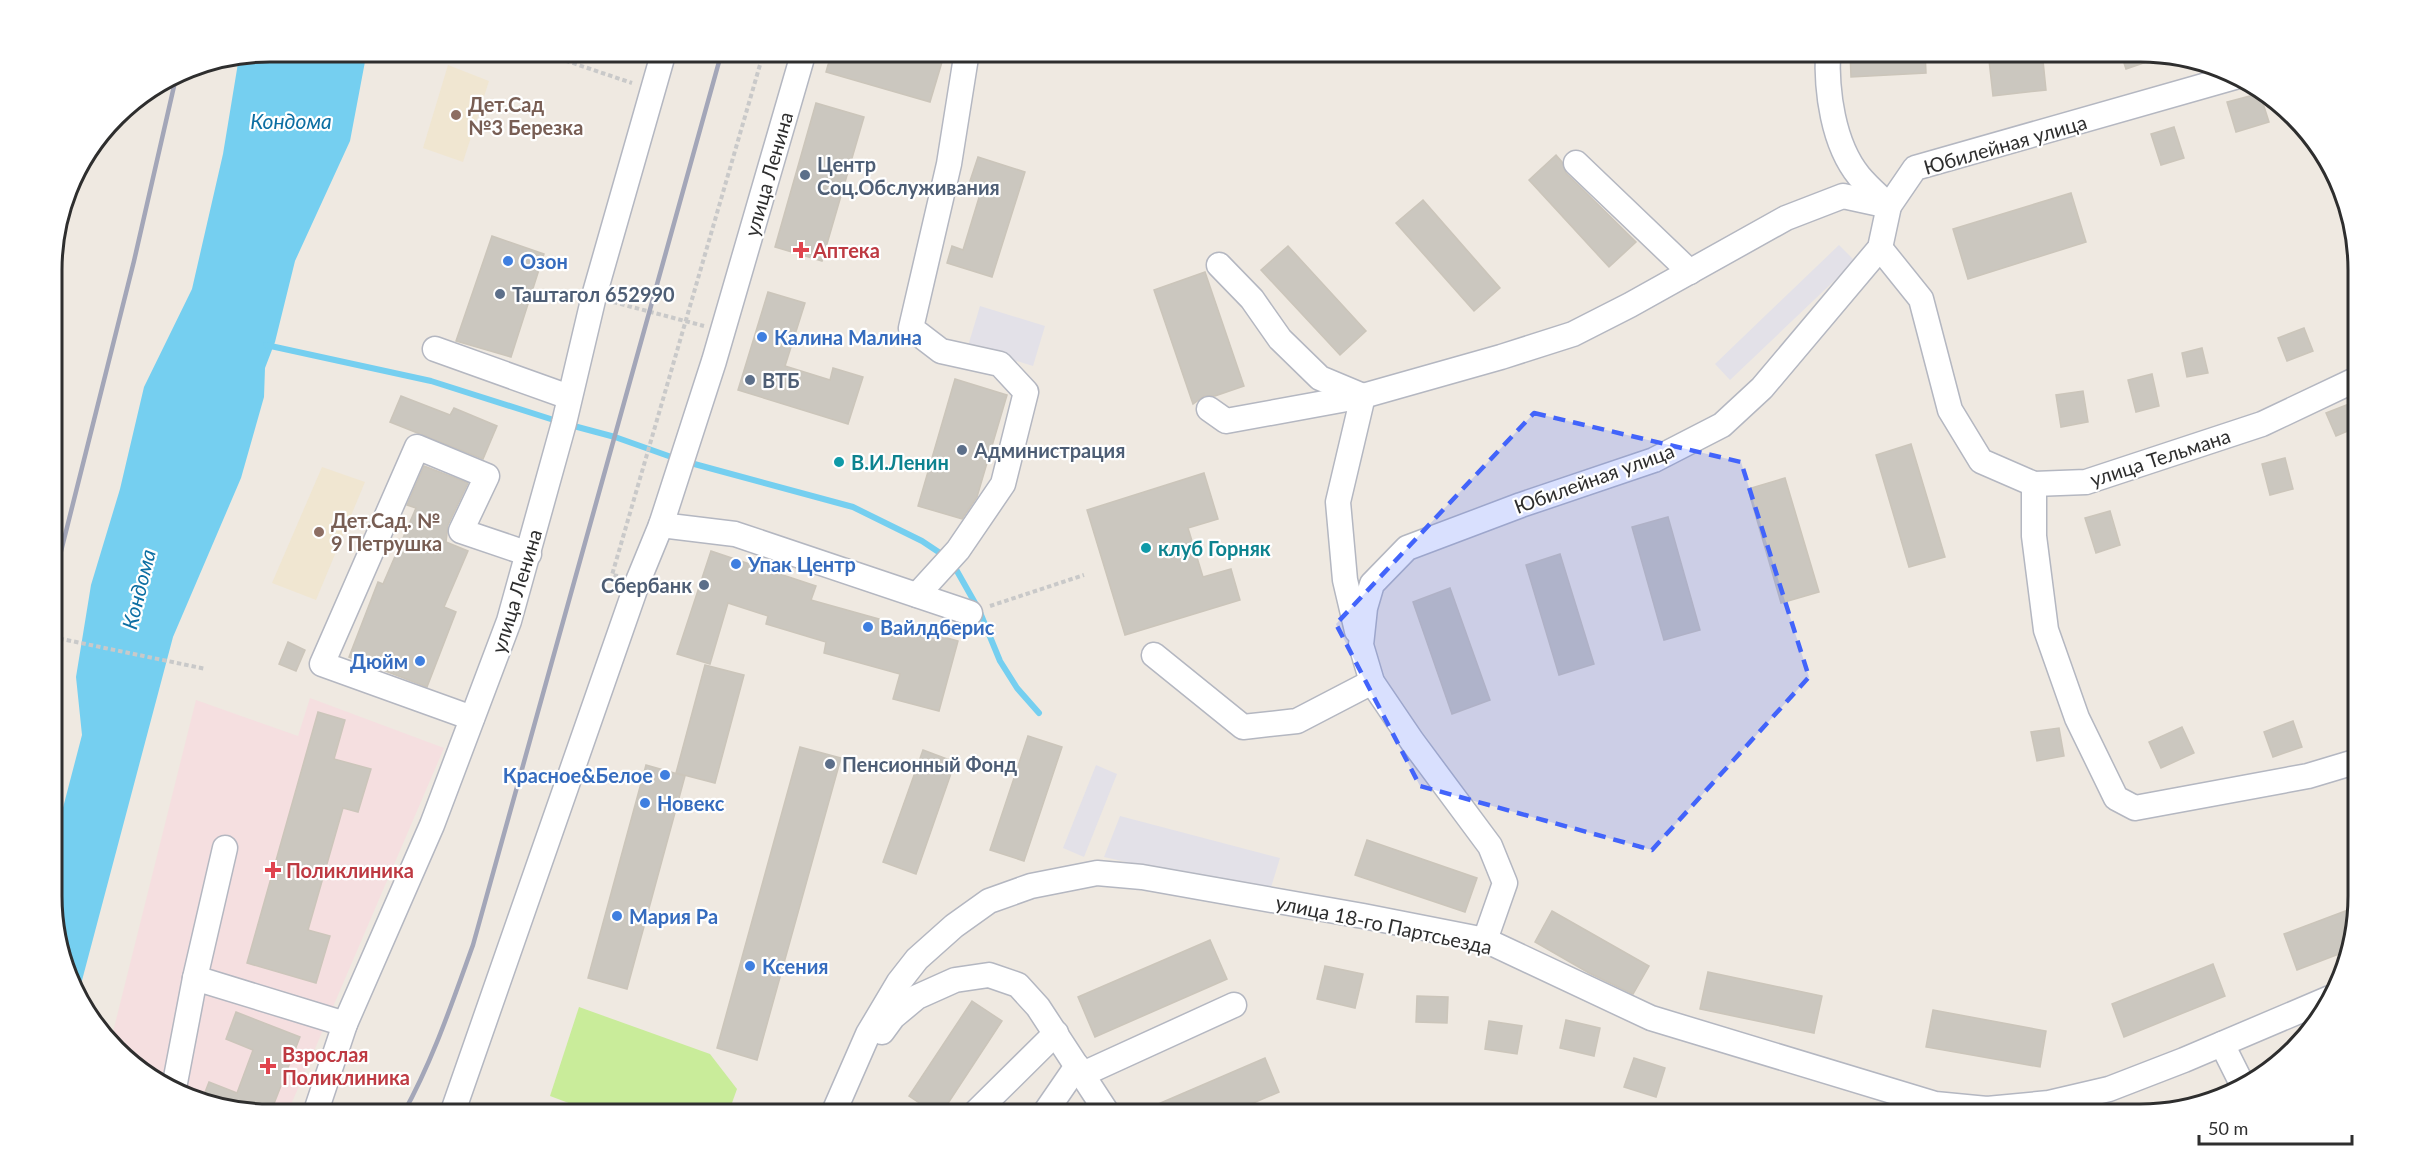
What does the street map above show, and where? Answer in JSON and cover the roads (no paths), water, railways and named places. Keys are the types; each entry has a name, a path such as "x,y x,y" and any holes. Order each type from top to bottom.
{"street":[{"name":"улица Ленина","path":"318,1104 345,1024 432,825 509,621 564,423 594,296 661,62"},
{"name":"улица Ленина","path":"456,1104 638,581 661,525 723,330 801,62"},
{"path":"917,595 958,550 1003,484 1026,392 1000,364 941,351 910,328 949,164 965,62"},
{"path":"1828,62 1830,97 1841,145 1858,176 1889,206"},
{"name":"Юбилейная улица","path":"1485,940 1505,883 1490,846 1372,682 1361,645 1365,608 1372,584 1407,548 1521,505 1654,460 1722,425 1762,387 1880,248 1889,206 1915,168 2225,80"},
{"path":"1576,163 1690,272"},
{"path":"1209,409 1226,421 1364,396 1501,357 1573,334 1786,218 1842,196 1889,206"},
{"name":"улица Тельмана","path":"1880,248 1921,300 1950,410 1981,461 2034,484 2086,482 2262,424 2348,383"},
{"path":"1219,265 1252,299 1280,339 1320,378 1364,396"},
{"path":"435,349 569,397"},
{"path":"1361,645 1345,580 1338,502 1364,396"},
{"path":"472,718 322,664 417,447 487,476 461,531 529,554"},
{"path":"2034,484 2034,536 2046,630 2078,718 2116,798 2135,808 2308,776 2348,764"},
{"path":"661,525 735,534 822,561 970,613"},
{"path":"1154,655 1243,727 1297,722 1372,682"},
{"path":"175,1081 195,978 225,848"},
{"name":"улица 18-го Партсьезда","path":"837,1104 868,1034 899,982 916,959 954,926 989,901 1031,886 1097,873 1142,877 1485,940 1651,1018 1932,1103"},
{"path":"842,1091 893,1017 917,997 956,980 989,975 1018,985 1038,1007 1101,1104"},
{"path":"195,978 345,1024"},
{"name":"улица 18-го Партсьезда","path":"2048,1103 2109,1089 2317,1004"},
{"path":"1053,1104 1080,1070 1234,1005"},
{"path":"985,1104 1056,1033"},
{"path":"2222,1044 2238,1078"}],"water":[{"name":"Кондома","path":"365,62 350,141 295,261 275,342 265,368 264,397 241,478 173,637 81,983 69,949 63,922 62,812 82,735 76,677 91,585 120,489 144,387 192,289 223,154 238,64"}],"waterway":[{"path":"266,345 431,381 560,422"},
{"path":"570,425 615,437 677,459"},
{"path":"687,462 853,507 922,541 946,557"},
{"path":"953,564 979,610 1000,661 1017,688 1039,713"}],"railway":[{"path":"409,1104 433,1052 473,945 719,62"},
{"path":"62,547 134,261 174,85"}],"place":[{"name":"Дет.Сад №3 Березка","path":"456,115"},
{"name":"Центр Соц.Обслуживания","path":"805,175"},
{"name":"Аптека","path":"801,250"},
{"name":"Озон","path":"508,261"},
{"name":"Таштагол 652990","path":"500,294"},
{"name":"Калина Малина","path":"762,337"},
{"name":"ВТБ","path":"750,380"},
{"name":"Администрация","path":"962,450"},
{"name":"В.И.Ленин","path":"839,462"},
{"name":"Дет.Сад. № 9 Петрушка","path":"319,532"},
{"name":"клуб Горняк","path":"1146,548"},
{"name":"Упак Центр","path":"736,564"},
{"name":"Сбербанк","path":"704,585"},
{"name":"Вайлдберис","path":"868,627"},
{"name":"Дюйм","path":"420,661"},
{"name":"Пенсионный Фонд","path":"830,764"},
{"name":"Красное&Белое","path":"665,775"},
{"name":"Новекс","path":"645,803"},
{"name":"Поликлиника","path":"273,870"},
{"name":"Мария Ра","path":"617,916"},
{"name":"Ксения","path":"750,966"},
{"name":"Взрослая Поликлиника","path":"268,1066"}]}
